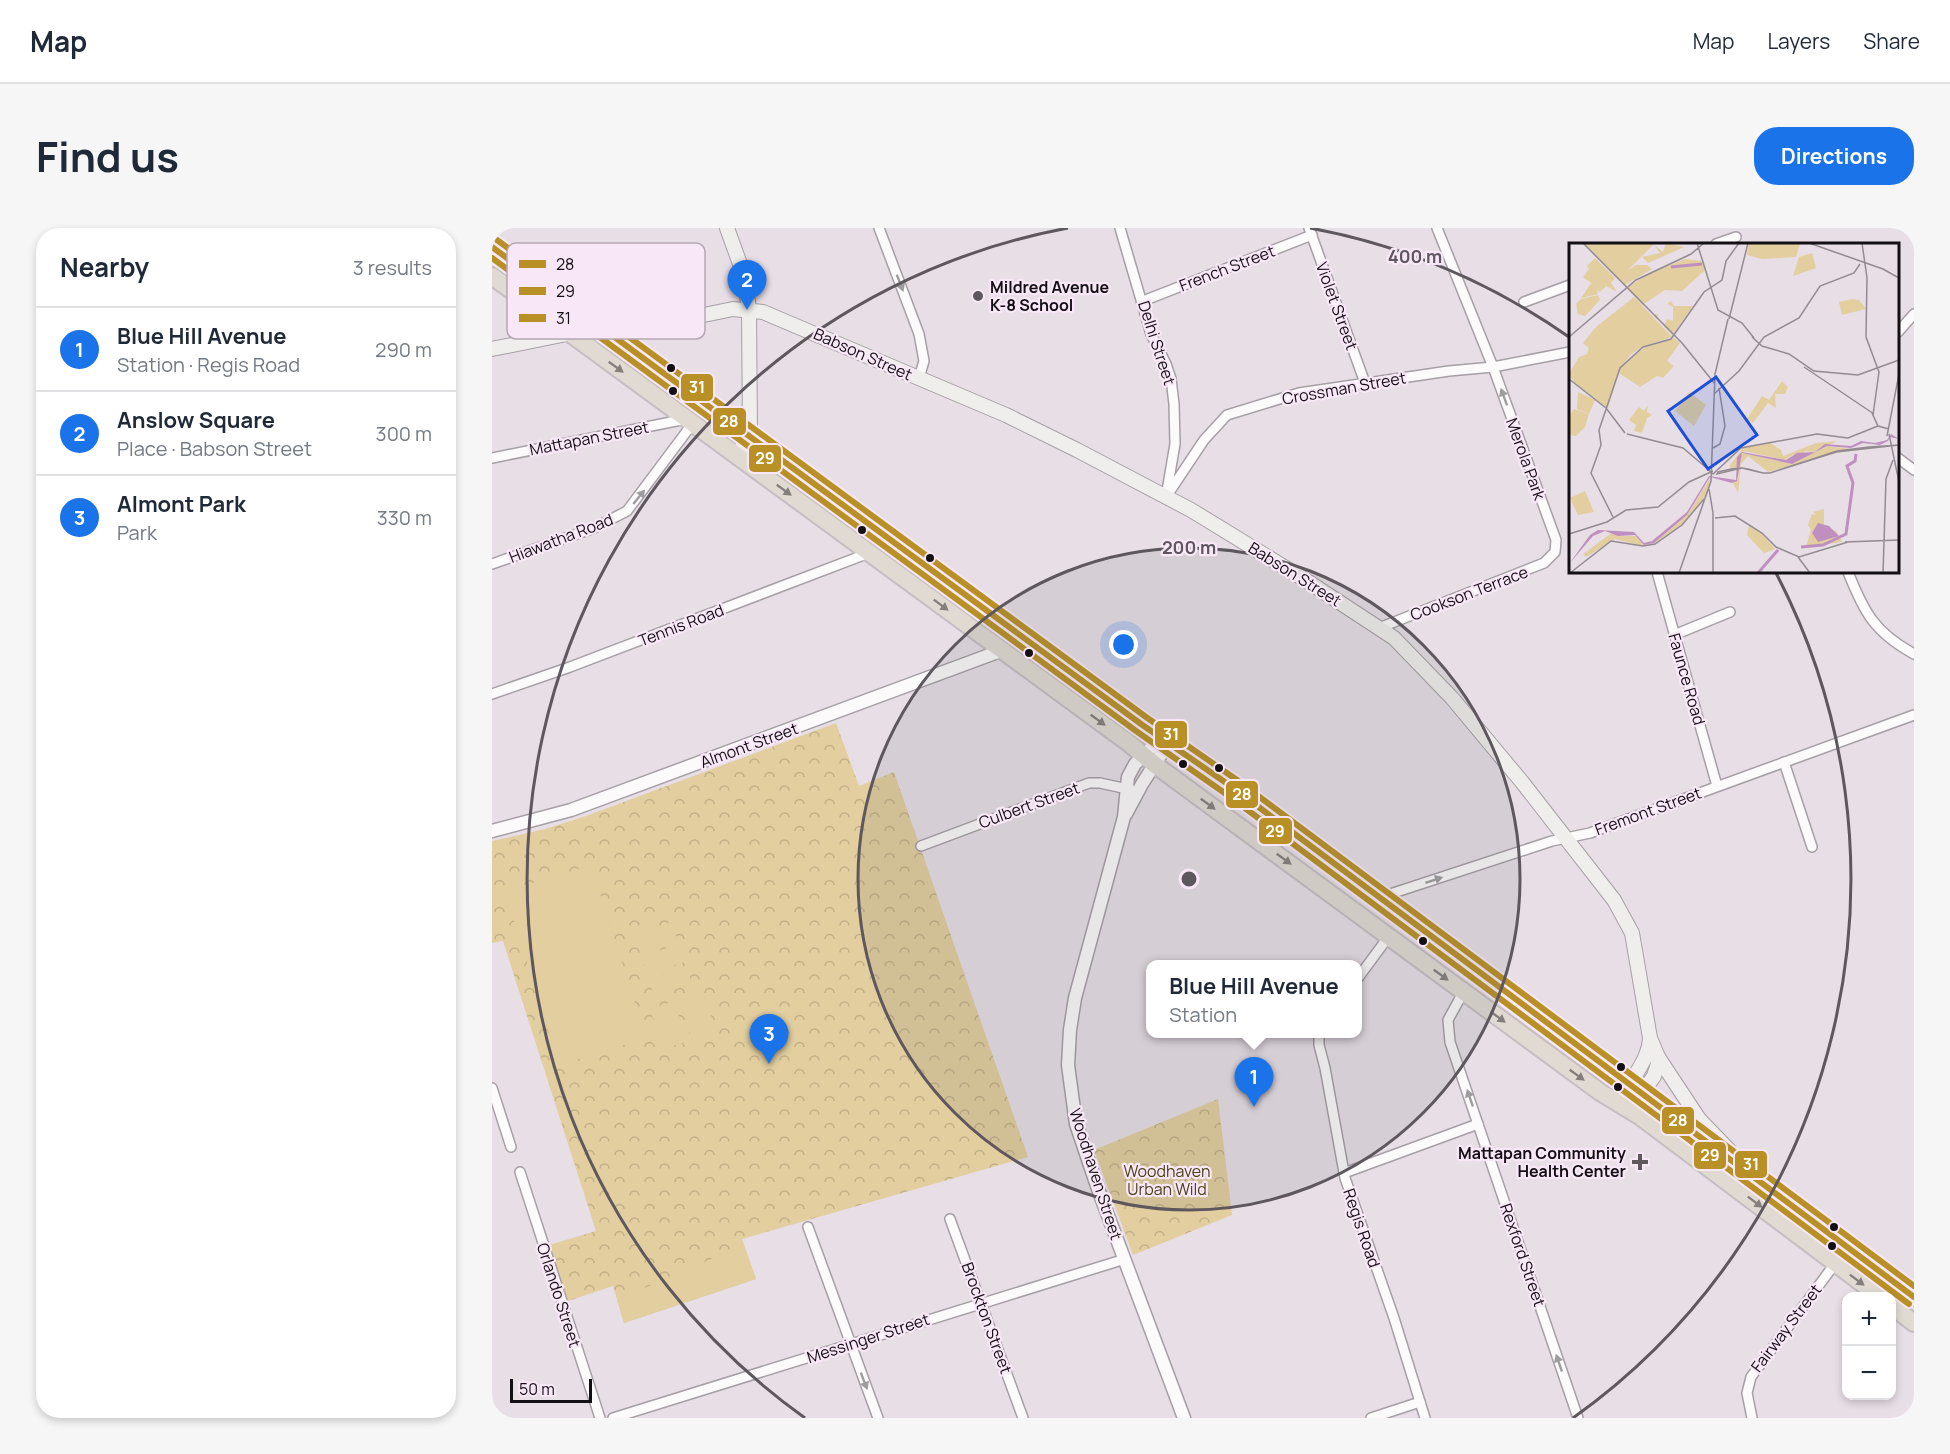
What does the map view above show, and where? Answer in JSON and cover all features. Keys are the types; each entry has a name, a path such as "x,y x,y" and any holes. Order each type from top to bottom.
{"highway":[{"path":"492,247 507,258"},
{"path":"492,276 507,287"},
{"path":"576,339 870,552 1148,760 1600,1092 1679,1145 1874,1292"},
{"path":"617,339 1131,717 1228,785 1691,1128 1914,1297"},
{"path":"1679,1145 1691,1128"},
{"path":"1896,1309 1914,1323"}],"main road":[{"path":"727,228 744,275 749,309 750,436 736,456"},
{"name":"Babson Street","path":"705,314 733,309 763,312 1006,415 1136,481 1237,537 1394,638 1414,656 1452,698 1566,838 1614,900 1632,933 1650,1038 1658,1057 1657,1070 1625,1094 1623,1106"},
{"name":"Babson Street","path":"492,349 540,339"},
{"name":"Babson Street","path":"1636,1087 1650,1038"},
{"path":"1658,1057 1699,1119 1751,1173"}],"street":[{"path":"879,228 919,334 924,361 919,378"},
{"name":"Delhi Street","path":"1120,228 1151,334 1171,380 1175,444 1166,497"},
{"name":"Merola Park","path":"1437,228 1493,367 1556,540 1555,552"},
{"name":"French Street","path":"1143,301 1310,232"},
{"name":"Violet Street","path":"1310,232 1365,383"},
{"path":"1719,243 1736,237"},
{"path":"1524,302 1569,285"},
{"path":"1899,331 1914,314"},
{"path":"1493,367 1569,352"},
{"name":"Crossman Street","path":"1166,497 1204,440 1227,415 1299,393 1493,367"},
{"name":"Mattapan Street","path":"492,458 690,421"},
{"name":"Hiawatha Road","path":"492,564 594,528 627,511 690,421"},
{"path":"1899,459 1914,470"},
{"name":"Tennis Road","path":"492,694 570,667 870,552"},
{"name":"Cookson Terrace","path":"1379,628 1544,563 1555,552"},
{"name":"Faunce Road","path":"1657,573 1717,786"},
{"path":"1848,573 1860,602 1870,619 1885,634 1914,654"},
{"path":"1674,634 1731,612"},
{"name":"Almont Street","path":"492,831 572,810 1003,650"},
{"name":"Fremont Street","path":"1378,898 1552,841 1590,833 1914,715"},
{"name":"Woodhaven Street","path":"1165,740 1148,760 1131,770 1132,790 1075,998 1068,1065 1076,1124 1184,1418"},
{"path":"1784,762 1812,847"},
{"name":"Culbert Street","path":"921,846 1089,783 1132,790"},
{"path":"1362,973 1389,936"},
{"name":"Rexford Street","path":"1464,992 1450,1013 1448,1034 1578,1418"},
{"name":"Regis Road","path":"1318,1038 1344,1173 1356,1214 1394,1318 1425,1418"},
{"path":"492,1088 512,1147"},
{"path":"1344,1173 1478,1124"},
{"name":"Orlando Street","path":"520,1172 600,1418"},
{"name":"Brockton Street","path":"950,1218 1023,1418"},
{"path":"808,1227 878,1418"},
{"name":"Fairway Street","path":"1752,1418 1747,1394 1750,1377 1848,1246"},
{"name":"Messinger Street","path":"613,1418 1125,1259"},
{"path":"1371,1418 1420,1402"}],"green space":[{"path":"836,723 859,786 894,772 1028,1157 742,1239 756,1279 624,1323 613,1286 568,1301 549,1245 596,1231 503,941 492,943 492,841 545,829 586,816"},
{"path":"591,865 646,1038 559,1065 505,892"},
{"path":"672,922 677,939 640,950 635,933"},
{"path":"680,944 685,962 647,974 642,956"},
{"path":"687,967 692,984 654,996 649,979"},
{"path":"704,992 716,1032 692,1040 679,999"},
{"path":"674,1001 687,1042 663,1049 650,1009"},
{"name":"Woodhaven Urban Wild","path":"1218,1099 1232,1215 1133,1255 1094,1150"},
{"path":"744,1245 756,1279 624,1323 617,1300"}],"transit line":[{"name":"31","path":"497,240 507,247"},
{"name":"28","path":"492,247 507,258"},
{"name":"29","path":"492,258 507,269"},
{"name":"29","path":"602,339 1136,731 1226,794 1909,1304"},
{"name":"28","path":"617,339 1141,724 1232,787 1914,1297"},
{"name":"31","path":"632,339 1146,717 1237,780 1914,1286"}],"place":[{"name":"Mildred Avenue K-8 School","path":"978,296"},
{"name":"Anslow Square","path":"747,310"},
{"name":"Almont Park","path":"769,1064"},
{"name":"Blue Hill Avenue","path":"1254,1107"},
{"name":"Mattapan Community Health Center","path":"1640,1162"}]}
